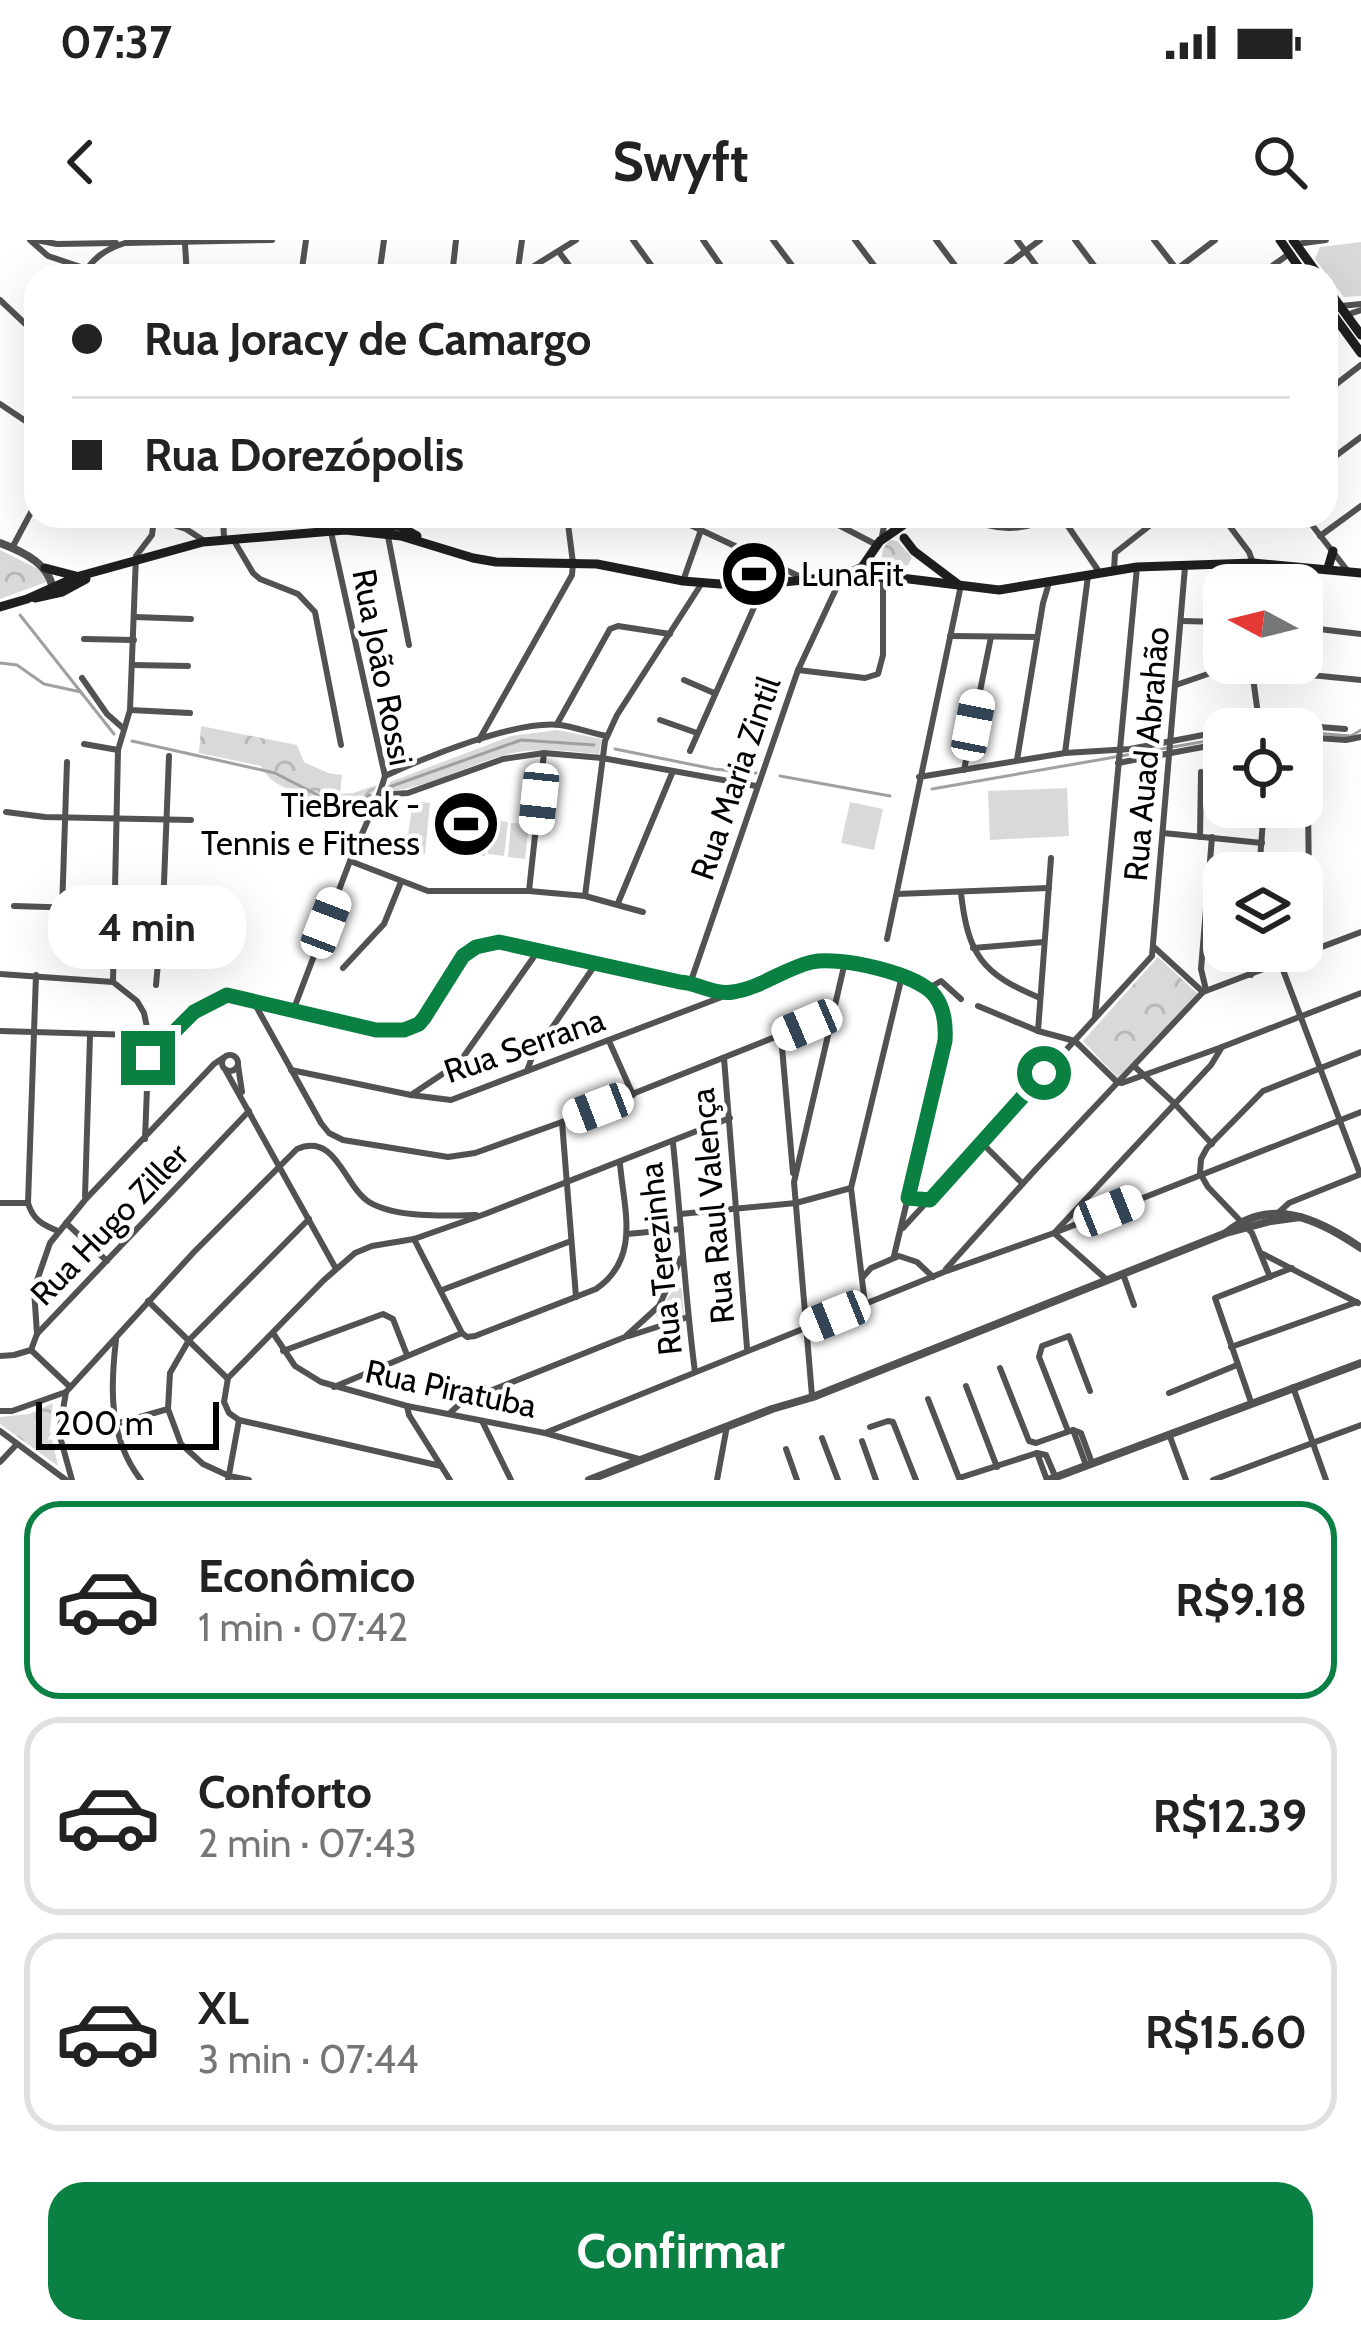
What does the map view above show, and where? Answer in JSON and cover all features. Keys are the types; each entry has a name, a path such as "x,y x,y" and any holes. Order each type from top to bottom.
{"main road":[{"path":"1280,240 1293,246"},
{"path":"1338,320 1361,353"},
{"path":"0,607 79,584 141,554 228,539 366,528"},
{"path":"395,528 472,558 597,564 702,583 883,577 908,570 999,590 1137,567 1270,564"},
{"path":"893,535 960,585"},
{"path":"842,576 862,567 893,535"},
{"path":"883,577 875,561 893,535"},
{"path":"908,570 914,551"},
{"path":"1328,568 1333,551"},
{"path":"45,568 82,576"},
{"path":"1323,568 1361,572"},
{"path":"53,590 96,573"}],"street":[{"path":"33,240 57,244 272,240"},
{"path":"33,240 48,256 66,264"},
{"path":"539,264 576,240"},
{"path":"1017,240 1034,264"},
{"path":"1008,264 1040,240"},
{"path":"1154,240 1172,264"},
{"path":"1189,264 1215,240"},
{"path":"1293,246 1326,240"},
{"path":"93,264 125,243"},
{"path":"560,252 568,264"},
{"path":"0,300 24,323"},
{"path":"12,548 24,526"},
{"path":"113,982 118,750 130,710 141,554 153,528"},
{"path":"183,528 206,542"},
{"path":"226,528 228,539 253,573 298,594 315,611 341,746"},
{"path":"388,528 410,645"},
{"path":"479,740 569,580 573,562 569,528"},
{"path":"697,528 808,580"},
{"path":"1066,528 1100,573"},
{"path":"1114,570 1115,554 1146,528"},
{"path":"1231,528 1253,563"},
{"path":"1314,528 1347,571"},
{"path":"1320,536 1331,528"},
{"path":"682,581 701,530"},
{"name":"Rua João Rossi","path":"292,1011 385,776 331,532"},
{"path":"0,543 45,568 53,590"},
{"name":"Rua Auad Abrahão","path":"1155,948 1185,565"},
{"path":"781,567 783,583"},
{"path":"1095,1018 1137,567"},
{"name":"Rua Maria Zintil","path":"693,982 692,973 798,670 842,576"},
{"path":"798,670 865,678 878,674 883,655 883,577"},
{"path":"1066,753 1085,591 1081,577"},
{"path":"585,896 606,738 702,583"},
{"path":"690,752 764,584"},
{"path":"1016,760 1044,584"},
{"path":"887,939 960,585"},
{"path":"135,617 191,619"},
{"path":"1182,621 1203,622"},
{"path":"557,724 610,629 618,626 670,634"},
{"path":"1323,629 1361,634"},
{"path":"950,636 1037,637"},
{"path":"964,770 991,637"},
{"path":"85,639 134,640"},
{"path":"133,665 188,666"},
{"path":"1323,675 1361,680"},
{"path":"1175,686 1203,676"},
{"path":"82,678 124,729"},
{"path":"684,680 714,693"},
{"path":"130,710 190,713"},
{"path":"495,714 504,731"},
{"path":"660,720 698,733"},
{"path":"385,776 504,731 557,724 606,738"},
{"path":"1323,728 1346,729"},
{"path":"1172,747 1203,737"},
{"path":"1323,738 1361,739"},
{"path":"83,744 118,750"},
{"path":"918,780 1066,753 1119,757 1203,745"},
{"path":"380,795 408,793 502,760 544,753 602,755 756,787"},
{"path":"530,890 544,753"},
{"path":"156,985 169,756"},
{"path":"61,940 67,762"},
{"path":"618,903 673,771"},
{"path":"1200,836 1201,772"},
{"path":"6,812 191,820"},
{"path":"1261,852 1263,828"},
{"path":"1163,833 1262,843"},
{"path":"1204,991 1201,969 1212,837"},
{"path":"1038,1031 1052,858"},
{"path":"350,862 440,893 530,890 585,896 643,912"},
{"path":"343,968 384,924 401,882"},
{"path":"897,894 1048,888"},
{"path":"961,892 973,948 997,976 1040,998"},
{"path":"14,906 188,910"},
{"path":"1323,945 1361,932"},
{"path":"148,1058 194,1012 221,996 252,999 385,1032 404,1030 424,1018 463,956 476,947 499,942 733,992"},
{"path":"973,948 1044,942"},
{"path":"900,1232 1148,963 1155,948 1204,991"},
{"path":"411,1096 459,1063 538,951"},
{"name":"Rua Serrana","path":"292,1070 451,1100 811,962 845,962"},
{"path":"794,1182 845,962 902,976 928,988 942,1006 945,1041 894,1256"},
{"path":"527,1070 595,965"},
{"path":"944,1272 1204,991 1256,972"},
{"path":"1278,1213 1289,1203 1361,1174 1284,972"},
{"path":"0,974 113,982 141,1006 149,1036 145,1139"},
{"path":"36,975 28,1203 39,1222 58,1231"},
{"path":"865,1304 851,1189 902,976"},
{"path":"928,988 941,981 961,999"},
{"path":"1098,987 1107,1005"},
{"path":"699,1007 710,990"},
{"path":"978,1006 1075,1041 1117,1082 1125,1082 1361,993"},
{"path":"252,999 329,1132 343,1140 448,1157 493,1148 833,1014"},
{"path":"0,1031 168,1036"},
{"path":"85,1200 90,1036"},
{"path":"781,1036 813,1397"},
{"path":"609,1042 633,1095"},
{"path":"1054,1233 1222,1048"},
{"path":"1270,1277 1245,1225 1201,1175 1202,1159 1263,1091 1361,1052"},
{"path":"224,1066 233,1055 242,1096"},
{"name":"Rua Raul Valença","path":"724,1058 748,1350"},
{"path":"37,1334 34,1289 58,1231 214,1064 234,1071 238,1065"},
{"path":"1133,1065 1212,1144"},
{"path":"224,1066 336,1268"},
{"name":"Rua Hugo Ziller","path":"0,1356 31,1350 37,1334 249,1111"},
{"path":"545,1433 944,1272 1361,1112"},
{"path":"441,1466 239,1420 224,1402 228,1378 336,1268 363,1249 443,1229 730,1118"},
{"path":"788,1120 807,1126"},
{"path":"562,1122 576,1297"},
{"name":"Rua Terezinha","path":"673,1142 695,1372"},
{"path":"981,1142 1022,1183"},
{"path":"0,1411 68,1390 148,1301 302,1147 318,1146 333,1156 367,1200 385,1208 438,1216 485,1214"},
{"path":"334,1387 407,1355 603,1284 623,1258 627,1234 620,1163"},
{"path":"680,1214 796,1203 851,1189"},
{"path":"907,1201 930,1200"},
{"path":"907,1201 922,1208"},
{"path":"0,1203 28,1203"},
{"path":"1078,1205 1084,1221"},
{"path":"589,1480 813,1397 1226,1233 1262,1214 1319,1222 1361,1248"},
{"path":"438,1216 443,1229"},
{"path":"1245,1225 1300,1217"},
{"path":"249,1480 229,1478 190,1454 174,1431 168,1409 170,1373 189,1340 309,1219"},
{"path":"66,1223 107,1261"},
{"path":"627,1234 681,1229"},
{"path":"900,1232 904,1256"},
{"path":"1054,1233 1107,1280"},
{"path":"1348,1239 1361,1234"},
{"path":"414,1239 465,1335"},
{"path":"442,1290 572,1241"},
{"path":"966,1245 976,1260"},
{"path":"858,1249 863,1263 871,1268"},
{"path":"1260,1253 1359,1303"},
{"path":"862,1278 894,1256 917,1262 933,1277"},
{"path":"626,1337 654,1312 682,1258"},
{"path":"1251,1402 1215,1298 1292,1268"},
{"path":"1123,1274 1134,1305"},
{"path":"670,1286 685,1288"},
{"path":"148,1301 228,1378"},
{"path":"1231,1347 1359,1303"},
{"path":"654,1312 655,1320 665,1323"},
{"path":"283,1351 385,1314 392,1319 407,1355"},
{"path":"449,1413 462,1402 688,1317"},
{"name":"Rua Piratuba","path":"273,1332 305,1374 334,1387 545,1433 639,1459"},
{"path":"1070,1430 1039,1357 1042,1346 1069,1336 1090,1391"},
{"path":"116,1338 115,1424 123,1453 141,1480"},
{"path":"31,1350 68,1390"},
{"path":"104,1350 114,1359"},
{"path":"928,1399 959,1478 1037,1453 1046,1455 1050,1479 1361,1363"},
{"path":"1169,1393 1237,1365"},
{"path":"1000,1368 1029,1441 1036,1443 1070,1430 1081,1433 1089,1464"},
{"path":"966,1386 997,1467"},
{"path":"1293,1387 1326,1480"},
{"path":"68,1390 59,1433 69,1480"},
{"path":"412,1407 414,1422 450,1480"},
{"path":"115,1424 168,1409"},
{"path":"229,1478 239,1420"},
{"path":"482,1421 511,1480"},
{"path":"870,1427 893,1423 916,1480"},
{"path":"1213,1480 1361,1425"},
{"path":"716,1480 727,1426"},
{"path":"0,1431 69,1480"},
{"path":"1168,1434 1186,1480"},
{"path":"822,1438 838,1480"},
{"path":"862,1441 875,1480"},
{"path":"0,1462 17,1444"},
{"path":"786,1449 797,1480"},
{"path":"56,1473 65,1461"}],"green space":[{"path":"1361,242 1361,296 1344,297 1338,289 1338,264 1319,264 1315,259 1320,247"},
{"path":"890,540 912,557 900,571 884,564 884,548"},
{"path":"0,550 38,569 49,581 0,599"},
{"path":"201,726 297,745 304,762 342,775 340,794 377,785 362,805 333,808 278,784 261,766 199,753"},
{"path":"557,730 602,739 599,754 517,752 418,786 388,791 390,782 511,736"},
{"path":"1067,788 1069,836 990,840 988,791"},
{"path":"413,801 430,803 425,854 396,849 398,835 408,835"},
{"path":"850,802 883,809 874,850 841,843"},
{"path":"471,817 508,822 504,856 488,854 489,835 485,856 466,853"},
{"path":"511,823 529,824 525,859 508,857"},
{"path":"1158,957 1199,995 1118,1078 1083,1041"},
{"path":"679,1287 684,1315 659,1321 656,1315"},
{"path":"53,1403 50,1431 58,1466 0,1424 0,1417 29,1414"}],"waterway":[{"path":"20,615 114,734"},
{"path":"0,663 17,665 44,684 81,692"},
{"path":"1323,734 1351,736 1361,730"},
{"path":"389,787 521,740 594,745"},
{"path":"132,741 275,773 335,804 370,795"},
{"path":"932,789 1203,742"},
{"path":"615,749 756,773"},
{"path":"780,776 890,796"}],"place":[{"name":"LunaFit","path":"754,574"},
{"name":"TieBreak - Tennis e Fitness","path":"466,824"}],"route":[{"path":"148,1058 194,1012 227,995 385,1032 412,1028 424,1018 463,956 487,943 511,943 724,992 742,990 811,962 845,962 917,982 942,1006 945,1041 908,1198 919,1201 930,1200 1044,1073"}]}
